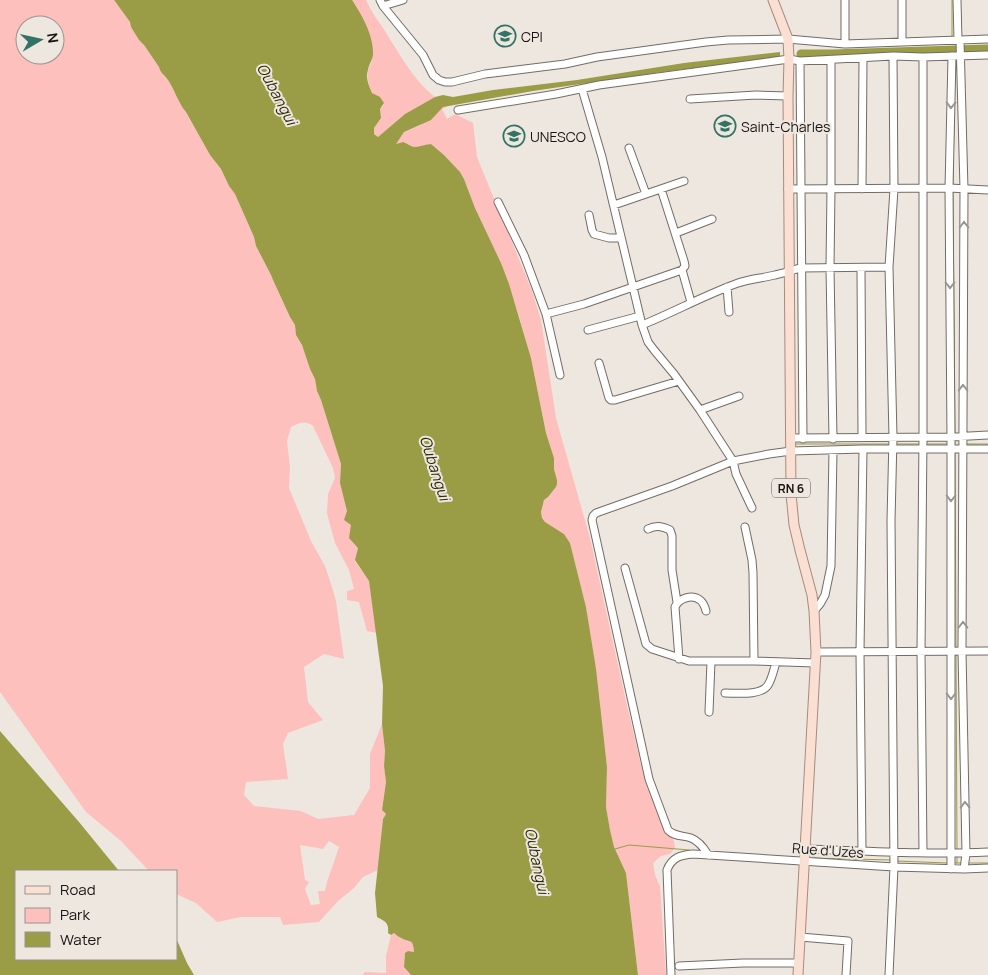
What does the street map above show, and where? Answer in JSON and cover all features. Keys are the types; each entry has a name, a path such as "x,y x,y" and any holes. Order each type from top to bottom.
{"main road":[{"name":"RN 6","path":"772,0 788,39 789,59 788,189 791,451 794,525 812,594 816,652 798,975"}],"street":[{"path":"382,3 403,0"},
{"path":"845,0 845,44"},
{"path":"902,0 902,42"},
{"path":"957,0 961,55 964,189 962,651 966,854 964,870"},
{"path":"382,3 423,55 433,75 445,82 485,74 565,64 597,57 728,40 788,39 845,44 988,39"},
{"path":"458,110 600,85 789,59 800,61 894,56 988,55"},
{"path":"889,975 894,867 891,516 893,437 890,267 894,189 894,56"},
{"path":"951,868 949,188 952,56"},
{"path":"923,57 921,652 923,853"},
{"path":"862,189 863,58"},
{"path":"831,60 830,268 833,439"},
{"path":"800,61 803,438"},
{"path":"582,89 602,157 620,238 648,342 700,410 733,461 736,474 752,508"},
{"path":"690,99 756,95 788,96"},
{"path":"629,148 646,194"},
{"path":"614,206 684,181"},
{"path":"788,189 949,188 988,190"},
{"path":"546,314 584,304 682,270 685,266 684,261 661,189"},
{"path":"498,202 524,255 546,314 560,375"},
{"path":"589,215 594,234 609,238 620,238"},
{"path":"676,233 712,219"},
{"path":"642,325 740,282 789,270 801,268 890,267"},
{"path":"861,268 862,437"},
{"path":"682,270 691,302"},
{"path":"727,287 729,312"},
{"path":"588,330 640,316"},
{"path":"599,363 611,400 679,381"},
{"path":"700,410 739,396"},
{"path":"791,438 833,439 988,435"},
{"path":"862,851 860,652 863,449"},
{"path":"708,855 701,844 691,838 672,834 668,830 651,786 592,520 593,516 596,513 672,486 733,461 791,451 988,449"},
{"path":"814,610 825,595 831,566 832,450"},
{"path":"648,529 659,526 670,530 672,536 672,570 677,602 680,659"},
{"path":"745,527 753,573 754,661"},
{"path":"626,568 646,644 652,650 688,661 815,663"},
{"path":"677,602 682,599 696,598 701,601 706,611"},
{"path":"816,652 988,651"},
{"path":"709,712 711,662"},
{"path":"725,694 764,690 769,685 776,662"},
{"path":"805,849 894,854 966,854 988,852"},
{"name":"Rue d'Uzès","path":"671,975 667,870 670,863 677,857 684,855 708,855 894,867 964,870 988,868"},
{"path":"800,937 848,941 846,975"},
{"path":"679,966 798,963"}],"green space":[{"path":"0,0 114,0 160,71 167,78 210,155 221,169 235,194 254,237 256,246 295,325 296,335 302,345 315,379 317,391 341,464 340,483 358,548 355,561 369,581 377,633 367,631 359,602 347,600 347,591 354,589 349,570 335,543 327,513 328,494 335,478 333,468 313,426 300,423 291,427 287,441 290,467 289,488 311,541 325,566 332,587 336,601 344,659 324,654 304,667 308,702 323,720 288,733 283,744 288,779 246,782 244,795 254,806 301,811 318,819 354,815 370,788 370,754 382,724 386,782 382,810 386,814 383,819 378,870 363,877 319,922 283,925 280,917 241,917 217,922 196,903 178,895 178,870 148,870 121,841 86,812 0,692","holes":["329,841 339,847 325,891 318,891 320,904 311,905 305,889 309,882 305,880 300,845 323,849"]},
{"path":"352,0 366,0 407,66 420,83 435,97 405,114 378,137 374,134 374,128 381,118 380,109 384,105 372,93 369,84 368,70 372,61"},
{"path":"449,106 442,109 447,119 455,114 473,123 477,157 532,291 541,320 556,418 590,538 641,765 665,829 674,841 675,848 670,854 661,856 653,863 655,875 660,886 666,975 638,975 626,873 614,848 606,807 607,767 586,607 570,543 564,534 542,518 541,512 544,500 556,487 557,480 554,458 546,433 531,358 519,316 501,263 460,172 431,144 414,147 402,142 394,146 404,132 419,126 442,107"},
{"path":"394,933 400,938 411,941 413,944 414,952 408,951 405,954 404,967 411,975 362,975 365,972 386,973 386,956 391,935"}],"water":[{"name":"Oubangui","path":"114,0 352,0 372,40 373,55 367,79 372,93 380,97 384,103 380,109 381,118 374,128 374,134 378,137 405,114 435,97 443,95 453,97 684,63 780,52 780,57 533,91 443,107 431,120 404,132 396,144 403,142 414,147 431,144 460,172 501,263 531,358 546,433 554,458 557,480 556,487 544,500 541,512 542,518 564,534 570,543 586,607 596,669 607,767 606,807 614,847 626,873 638,975 411,975 404,967 405,953 408,951 414,952 412,943 394,933 391,935 388,933 386,923 377,917 375,893 383,819 386,814 382,810 386,782 382,724 383,686 369,581 355,560 358,548 349,538 351,525 344,520 347,511 340,483 341,464 317,391 315,379 302,345 296,335 295,325 256,246 254,237 235,194 221,169 210,155 167,78 160,71"},
{"path":"0,731 118,870 15,870 15,960 178,960 178,943 194,975 0,975"}],"waterway":[{"path":"952,0 952,37"},
{"path":"801,54 988,49"},
{"path":"953,185 954,122"},
{"path":"953,193 955,434"},
{"path":"955,441 955,447"},
{"path":"794,444 888,444"},
{"path":"897,444 918,444"},
{"path":"927,444 948,444"},
{"path":"966,444 988,444"},
{"path":"955,453 956,649"},
{"path":"956,655 957,849"},
{"path":"615,849 629,845 689,850"},
{"path":"812,856 816,858 890,860"},
{"path":"957,857 957,863"},
{"path":"896,861 947,863"},
{"path":"954,863 962,863"},
{"path":"969,863 988,863"}],"place":[{"name":"CPI","path":"505,36"},
{"name":"Saint-Charles","path":"725,126"},
{"name":"UNESCO","path":"514,136"}]}
